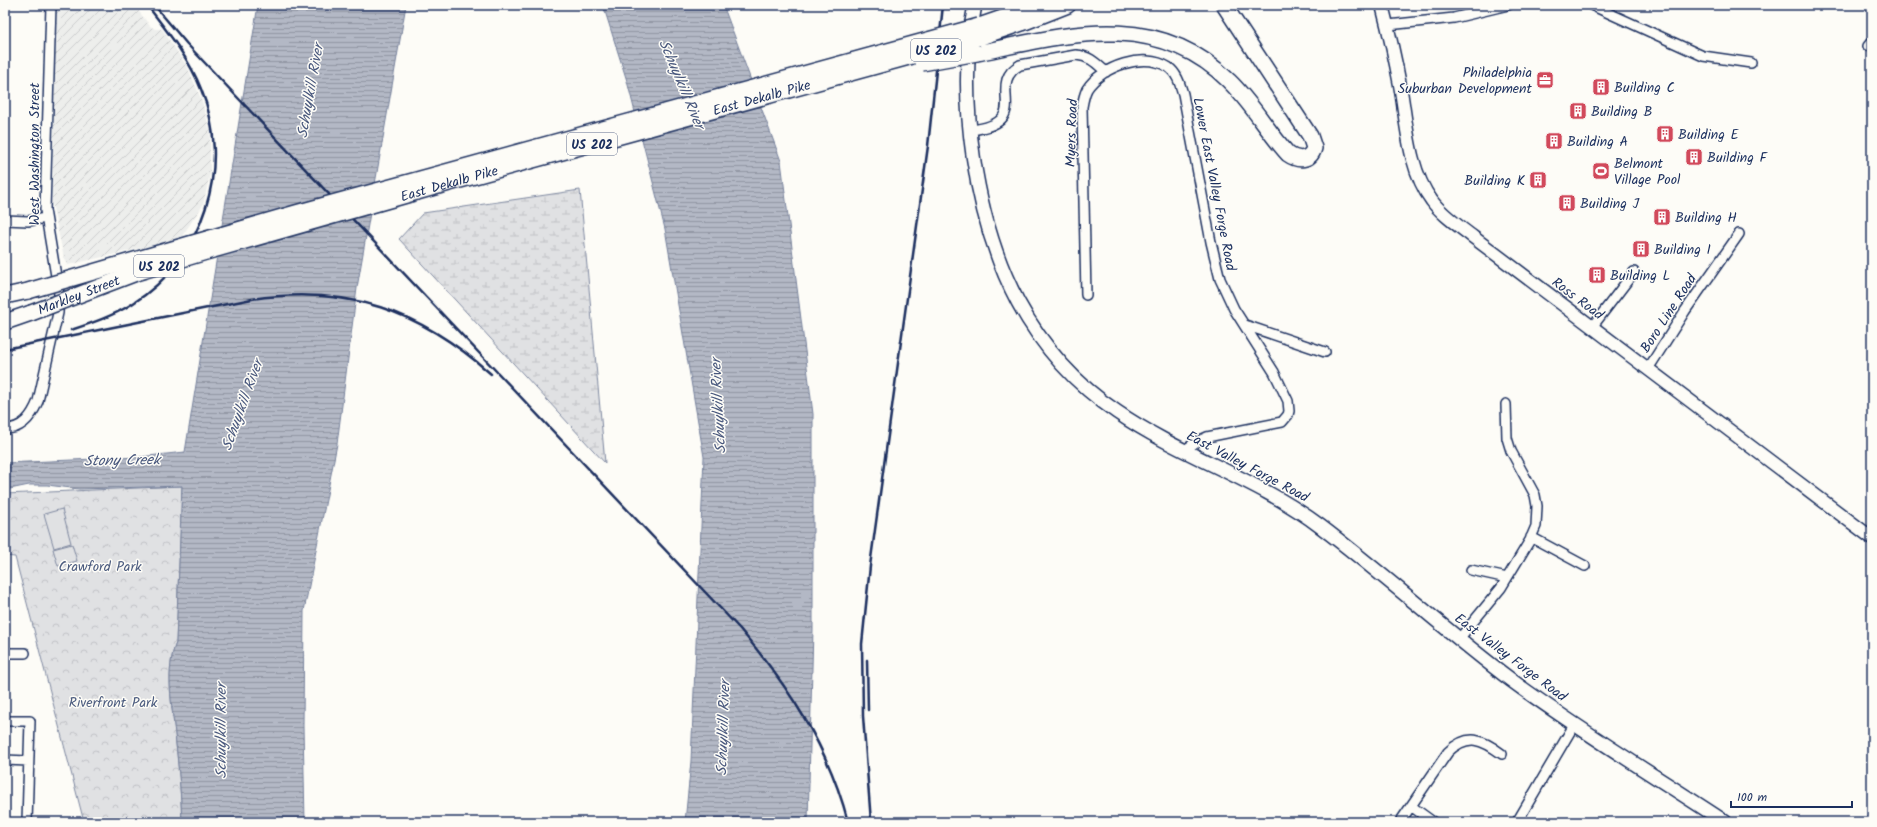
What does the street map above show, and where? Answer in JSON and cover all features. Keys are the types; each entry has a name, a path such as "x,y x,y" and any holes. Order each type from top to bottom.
{"highway":[{"name":"East Dekalb Pike","path":"291,221 894,62 908,66 1022,24 1068,5"},
{"path":"978,39 1050,38 1090,32 1115,32 1161,40 1192,53 1218,71 1249,103 1288,154 1297,159 1310,156 1314,148 1310,136 1224,5"},
{"name":"East Dekalb Pike","path":"291,221 978,39 1033,6"},
{"name":"Markley Street","path":"5,296 291,221"},
{"name":"Markley Street","path":"5,322 136,273 291,221"}],"main road":[{"name":"East Valley Forge Road","path":"975,5 968,56 971,130 982,197 996,248 1018,300 1040,337 1064,367 1100,401 1130,421 1286,503 1335,538 1511,680 1574,725 1725,822"}],"street":[{"name":"West Washington Street","path":"8,429 26,422 33,414 38,401 58,313 59,294 46,218 51,5"},
{"name":"Ross Road","path":"1382,5 1394,53 1412,152 1423,187 1432,201 1443,213 1872,538"},
{"path":"1388,25 1456,18 1508,5"},
{"path":"1591,5 1703,56 1751,63"},
{"path":"971,130 990,127 1003,119 1006,110 1006,86 1008,76 1020,65 1076,55 1084,56 1095,61 1106,72"},
{"name":"Lower East Valley Forge Road","path":"1106,72 1130,62 1144,61 1168,67 1179,82 1215,262 1227,295 1280,383 1289,406 1288,415 1277,424 1207,437 1185,450"},
{"name":"Myers Road","path":"1086,295 1082,107 1084,96 1088,88 1106,72"},
{"path":"5,220 28,221 46,218"},
{"name":"Boro Line Road","path":"1648,368 1687,307 1739,234"},
{"path":"1592,327 1634,272"},
{"path":"1244,325 1325,352"},
{"path":"1459,639 1501,588 1531,537 1537,520 1535,498 1530,484 1511,451 1507,438 1506,404"},
{"path":"1531,537 1585,566"},
{"path":"1471,570 1507,578"},
{"path":"5,653 26,653"},
{"path":"5,721 30,721 27,822"},
{"path":"1517,822 1574,725"},
{"path":"1400,822 1448,752 1455,745 1474,739 1491,745 1502,754"},
{"path":"5,760 28,761"},
{"path":"1411,806 1433,822"}],"shaded area":[{"path":"56,5 134,5 150,26 155,29 162,29 188,68 202,101 210,131 210,174 203,205 180,239 68,265 64,258 52,203"}],"green space":[{"path":"580,190 605,463 399,239 423,213"},
{"path":"182,486 176,643 171,665 170,688 182,822 84,822 15,557 5,556 5,494"},
{"path":"62,509 71,543 54,548 44,514"},
{"path":"72,544 77,561 58,566 53,549"}],"water":[{"path":"258,5 406,5 357,288 337,444 304,611 303,726 305,822 182,822 170,676 176,643 182,486 79,489 47,485 29,485 5,490 5,463 139,457 185,452"},
{"name":"Schuylkill River","path":"603,5 723,5 781,161 813,414 813,629 808,822 685,822 691,761 704,457 665,229 627,81"}],"railway":[{"path":"71,330 95,322 117,312 132,304 157,285 178,262 194,236 206,208 212,179 214,149 210,118 201,89 190,66 177,45 147,5"},
{"path":"154,5 187,44 740,629 775,673 805,720 830,769 848,822"},
{"path":"871,822 863,716 862,644 870,566 928,146 943,5"},
{"path":"5,349 252,299 287,296 320,296 351,300 380,307 409,318 437,333 491,374"},
{"path":"867,660 868,710"}],"place":[{"name":"Philadelphia Suburban Development","path":"1545,80"},
{"name":"Building C","path":"1601,87"},
{"name":"Building B","path":"1578,111"},
{"name":"Building E","path":"1665,134"},
{"name":"Building A","path":"1554,141"},
{"name":"Building F","path":"1694,157"},
{"name":"Belmont Village Pool","path":"1601,171"},
{"name":"Building K","path":"1538,180"},
{"name":"Building J","path":"1567,203"},
{"name":"Building H","path":"1662,217"},
{"name":"Building I","path":"1641,249"},
{"name":"Building L","path":"1597,275"}],"water label":[{"name":"Stony Creek","path":"122,460"}],"park label":[{"name":"Crawford Park","path":"100,566"},
{"name":"Riverfront Park","path":"113,702"}]}
